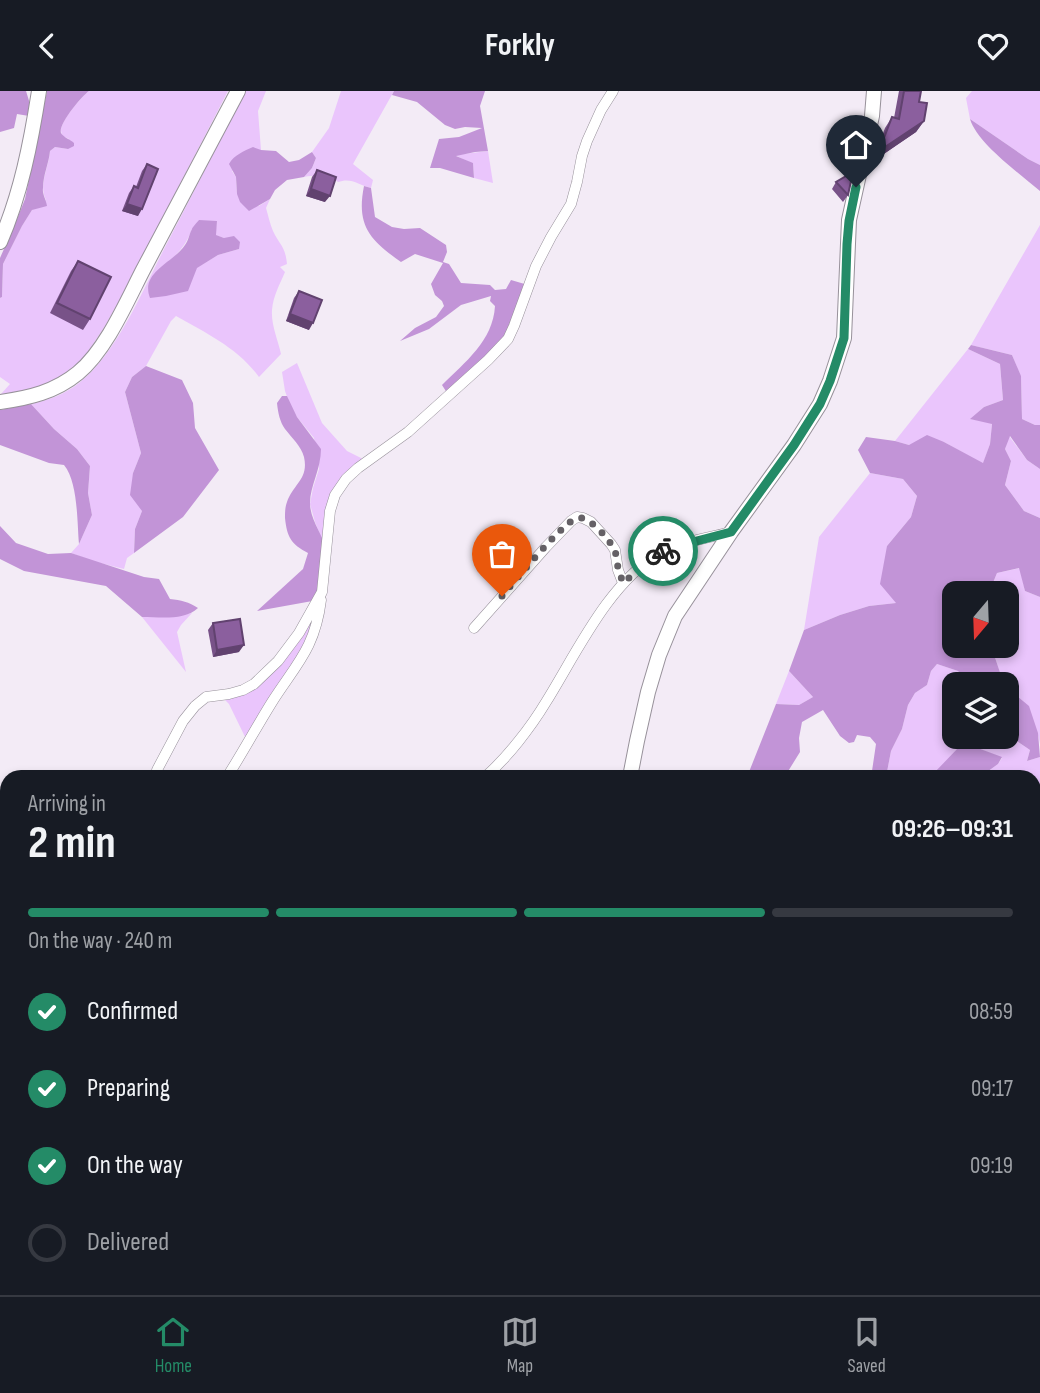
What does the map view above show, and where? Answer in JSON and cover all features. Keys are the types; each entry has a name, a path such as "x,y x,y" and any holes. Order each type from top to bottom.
{"main road":[{"path":"0,242 21,182 39,91"},
{"path":"0,401 37,395 54,389 79,372 93,357 118,317 238,91"},
{"path":"632,770 639,729 659,655 675,616 794,445 820,404 830,381 844,338 849,221 872,116 874,91"}],"street":[{"path":"232,770 311,644 322,592 330,511 338,489 358,468 401,438 449,396 508,339 539,260 571,204 587,141 601,110 614,91"},
{"path":"474,628 545,547 577,517 591,522 611,544 624,583"},
{"path":"492,770 541,711 595,622 624,583 641,566 666,550 731,532"},
{"path":"158,770 183,721 195,706 206,697 229,694 261,678 293,642 322,592"}],"shaded area":[{"path":"0,91 26,91 30,104 29,116 17,114 14,128 0,132"},
{"path":"47,91 89,91 71,111 61,129 61,133 74,143 74,146 68,149 55,147 50,151 43,190 47,206 32,210 22,226 3,264 0,298 0,258 25,199"},
{"path":"89,91 228,91 128,285 84,358 54,382 20,393 1,394 10,384 0,377 3,264 32,210 46,200 43,182 50,151 55,147 68,149 69,139 62,136 62,126 72,109"},
{"path":"245,91 266,91 258,111 261,150 232,171 236,177 237,194 259,206 270,199 266,208 269,219 285,253 287,264 280,267 285,272 272,310 281,354 259,377 221,342 176,316 171,321 146,366 132,377 125,392 141,453 133,473 142,511 135,529 134,553 127,558 124,569 92,561 71,553 79,544 92,515 88,493 90,466 77,449 31,404 57,396 79,383 116,340","holes":["217,221 215,235 239,249 218,255 196,268 163,266 180,250 192,229"]},
{"path":"341,91 394,91 353,164 373,180 371,188 351,181 338,182 326,176 304,177 312,168 316,158 312,152 329,128"},
{"path":"394,91 485,91 480,106 488,151 456,156 473,163 474,178 440,168 430,168 439,139 459,137 482,128 455,129 445,125 417,102 392,95"},
{"path":"972,91 1040,91 1040,165 970,119 966,98"},
{"path":"970,119 1040,165 1040,191 990,148"},
{"path":"253,147 276,151 289,162 299,160 312,152 316,158 304,177 287,180 275,190 270,199 249,211 240,202 236,177 229,164 236,156"},
{"path":"488,151 493,183 474,178 473,164 455,155"},
{"path":"364,186 371,188 375,217 392,227 420,228 446,245 447,252 443,262 449,264 461,283 490,285 495,290 506,289 511,280 528,285 514,326 449,396 442,385 476,350 489,330 495,306 490,301 491,296 461,305 429,329 400,341 415,328 436,317 444,306 435,295 431,284 443,263 415,254 401,262 381,246 364,222"},
{"path":"199,220 217,221 216,235 224,238 234,236 240,242 239,249 218,255 197,268 188,291 150,298 150,281 185,245 192,228"},
{"path":"1040,225 1040,425 1035,425 1022,419 1021,377 1012,355 971,345"},
{"path":"971,345 1012,355 1021,376 1022,419 1040,425 1040,469 1027,460 1010,436 1005,449 1011,461 1005,485 1024,511 1040,518 1040,597 1025,591 1019,568 997,573 994,581 942,581 942,658 995,658 1000,672 959,672 937,664 931,671 927,685 915,693 908,705 902,729 891,751 887,770 872,770 876,744 870,737 857,735 854,742 849,743 840,736 823,710 802,722 800,752 789,770 750,770 776,704 799,705 813,697 789,671 804,630 869,606 896,603 880,584 887,546 911,517 917,496 903,479 870,473 858,450 866,437 909,445 927,435 983,463 990,444 992,424 970,419 984,407 1003,400 1000,364 968,349"},
{"path":"968,349 1000,364 1003,400 984,407 971,419 992,423 990,444 983,464 944,442 909,445 895,441"},
{"path":"297,363 322,423 347,451 367,461 338,489 327,552 310,504 319,469 314,438 297,417 285,391 282,372"},
{"path":"146,366 182,380 193,403 195,428 219,470 183,517 134,553 135,529 142,511 130,495 133,473 141,453 125,392 132,377"},
{"path":"282,396 287,396 297,417 321,449 310,503 312,516 325,545 326,561 318,600 257,611 303,569 308,553 294,543 286,525 286,504 302,476 305,465 301,449 285,429 279,414 277,403"},
{"path":"31,404 77,449 90,466 88,493 92,515 79,544 74,491 69,472 64,465 49,463 0,445 0,410"},
{"path":"1009,436 1027,460 1040,469 1040,518 1024,511 1005,485 1011,461 1005,449"},
{"path":"870,473 903,479 917,496 911,517 887,546 896,603 869,606 804,630 819,537"},
{"path":"0,526 16,543 48,554 71,553 144,577 159,579 170,599 198,608 179,617 142,617 106,586 24,571 0,559"},
{"path":"1020,568 1025,591 1040,597 1040,744 1036,728 1019,700 1019,672 1000,672 995,658 1019,658 1019,581 994,581 997,573"},
{"path":"313,609 317,625 248,743 229,704 221,696 254,684"},
{"path":"192,613 177,632 186,672 142,617 175,617"},
{"path":"937,664 959,672 942,672 942,749 972,749 939,770 887,770 891,751 902,729 908,705 915,693 927,685 931,671"},
{"path":"789,671 813,697 799,705 776,704"},
{"path":"1019,698 1029,706 1038,733 1040,757 1027,761 1030,750 1019,742"},
{"path":"1019,742 1030,750 1027,761 1040,757 1040,770 990,770 1002,758 980,749 1019,749"},
{"path":"957,749 980,749 1002,757 990,770 937,770"}],"building":[{"path":"904,91 921,91 919,102 927,103 924,121 879,151 892,117 899,119"},
{"path":"147,164 158,169 142,209 127,204 134,186 138,188"},
{"path":"317,170 336,177 330,196 311,189"},
{"path":"853,172 848,195 836,182"},
{"path":"78,261 111,277 90,319 57,303"},
{"path":"299,291 322,300 313,323 290,314"},
{"path":"240,619 244,645 217,650 213,623"}],"way so far":[{"path":"502,596 561,530 577,517 591,522 611,544 624,583 641,566 663,551"}],"route":[{"path":"663,551 731,532 820,404 844,338 847,244 856,187"}]}
